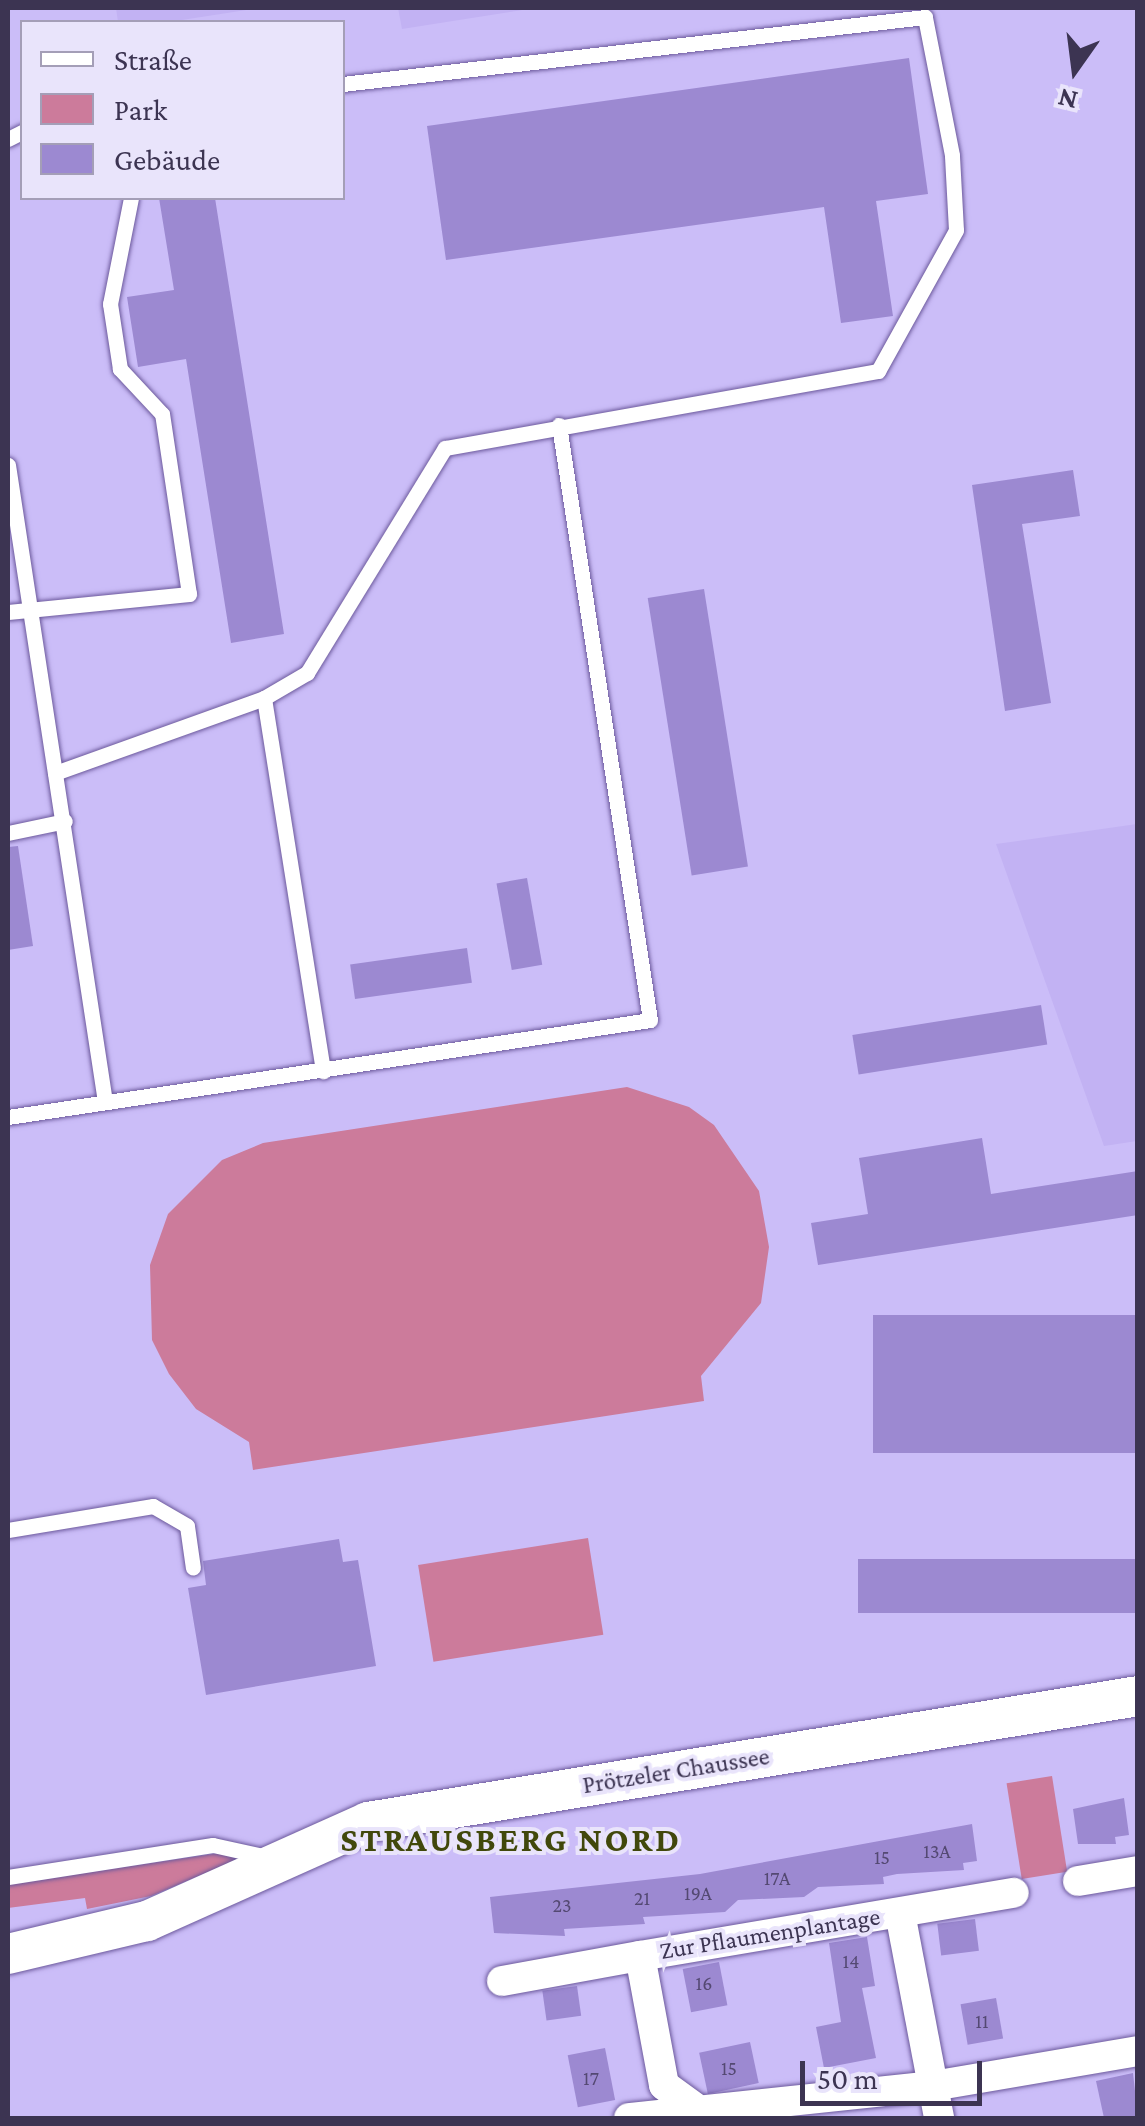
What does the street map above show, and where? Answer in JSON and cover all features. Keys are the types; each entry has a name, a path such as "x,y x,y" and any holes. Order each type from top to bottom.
{"main road":[{"name":"Prötzeler Chaussee","path":"8,1954 132,1926 224,1882 384,1819 1138,1696"},
{"name":"Prötzeler Chaussee","path":"8,1928 102,1914 224,1882"}],"street":[{"path":"1078,1881 1138,1871"},
{"name":"Zur Pflaumenplantage","path":"502,1981 1014,1893"},
{"name":"Zur Pflaumenplantage","path":"900,1913 939,2118"},
{"name":"Zur Pflaumenplantage","path":"640,1956 664,2085 712,2113"},
{"path":"629,2118 712,2113 933,2086 1138,2052"}],"lane":[{"path":"55,773 264,698 307,673 445,448 878,371 958,219 925,18 345,84"},
{"path":"8,612 190,594 162,414 120,369 110,304 131,200"},
{"path":"8,1117 650,1020 560,425"},
{"path":"8,466 65,821 104,1102"},
{"path":"264,698 323,1072"},
{"path":"8,833 65,821"},
{"path":"8,1530 153,1506 187,1526 193,1568"},
{"path":"8,1876 213,1845 276,1860"}],"shaded area":[{"path":"116,8 260,8 182,20 118,20"},
{"path":"398,8 535,8 402,29"},
{"path":"1137,824 1137,1141 1104,1146 996,844"}],"green space":[{"path":"627,1087 689,1107 714,1125 759,1191 769,1247 761,1303 701,1376 704,1401 253,1470 249,1442 196,1409 169,1374 152,1340 150,1265 168,1214 222,1160 263,1143"},
{"path":"588,1538 603,1635 433,1662 418,1565"},
{"path":"1052,1776 1067,1872 1022,1879 1007,1783"},
{"path":"220,1853 239,1859 151,1896 87,1909 85,1898 8,1908 8,1884"}],"building":[{"path":"909,58 928,194 876,201 893,316 841,323 824,207 446,260 427,126"},
{"path":"159,200 215,200 284,634 231,643 186,359 138,367 127,297 174,290"},
{"path":"1073,470 1080,516 1022,524 1051,703 1005,711 972,485"},
{"path":"704,589 748,867 692,875 648,598"},
{"path":"18,846 33,946 8,950 8,847"},
{"path":"527,878 542,965 512,970 496,883"},
{"path":"467,948 472,983 355,999 350,964"},
{"path":"1041,1005 1047,1045 859,1074 852,1035"},
{"path":"982,1138 991,1194 1138,1171 1138,1215 818,1265 811,1223 868,1214 859,1158"},
{"path":"873,1315 1138,1315 1138,1453 873,1453"},
{"path":"339,1539 343,1562 358,1560 376,1666 206,1695 188,1588 206,1585 203,1561"},
{"path":"858,1559 1138,1559 1138,1613 858,1613"},
{"path":"1124,1798 1129,1835 1115,1837 1116,1844 1078,1844 1073,1809"},
{"path":"972,1824 977,1861 963,1863 964,1870 897,1874 883,1877 884,1884 818,1887 804,1897 738,1900 725,1912 643,1917 645,1924 564,1929 565,1936 494,1933 490,1897 700,1874"},
{"path":"975,1919 979,1951 941,1955 937,1924"},
{"path":"867,1937 875,1986 862,1988 876,2058 824,2068 816,2027 841,2022 829,1943"},
{"path":"719,1962 727,2005 691,2012 683,1969"},
{"path":"577,1986 581,2016 547,2021 542,1991"},
{"path":"996,1998 1003,2038 968,2045 961,2004"},
{"path":"750,2042 759,2083 708,2094 699,2053"},
{"path":"605,2048 615,2100 578,2107 568,2055"},
{"path":"1133,2073 1138,2118 1104,2118 1096,2081"}],"district":[{"name":"STRAUSBERG NORD","path":"511,1840"}]}
